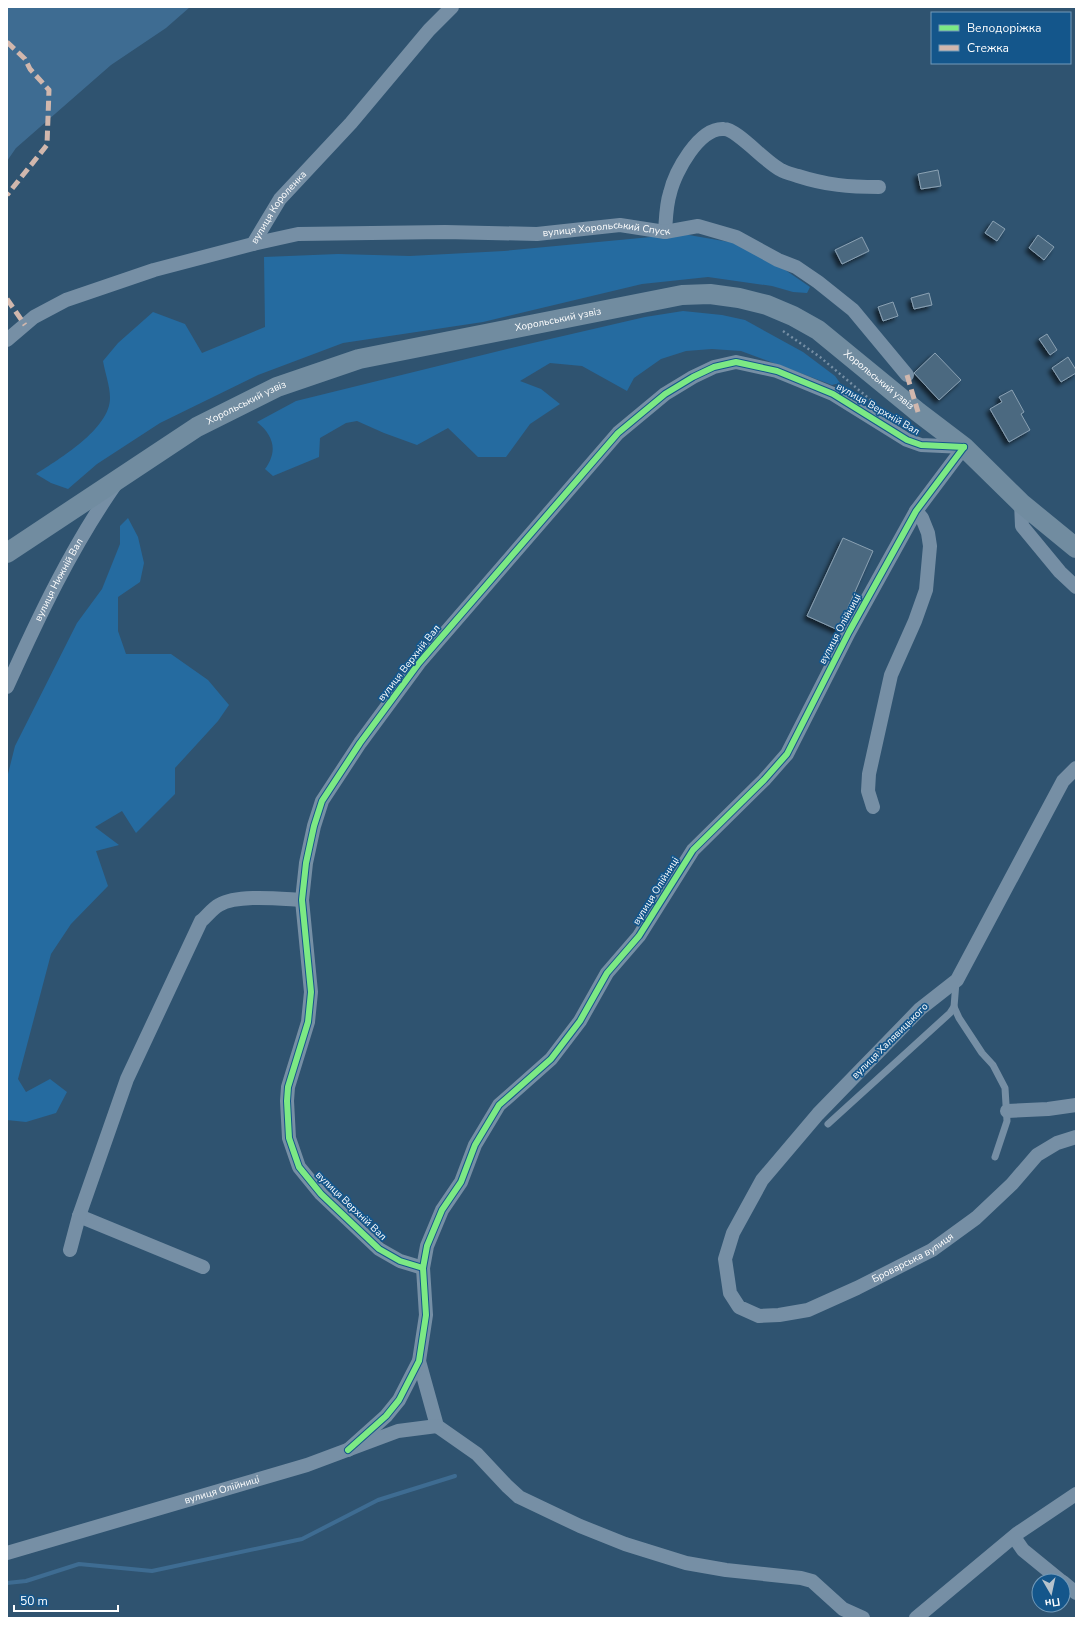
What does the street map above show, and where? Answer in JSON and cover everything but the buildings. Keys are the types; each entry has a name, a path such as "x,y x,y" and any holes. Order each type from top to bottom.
{"main road":[{"name":"Хорольський узвіз","path":"7,553 197,428 277,387 314,373 359,359 682,295 710,294 739,298 767,305 793,316 818,330 918,412 964,447 1021,503 1076,548"}],"street":[{"name":"вулиця Короленка","path":"7,340 34,317 66,300 154,270 254,244 280,199 351,123 429,30 452,7"},
{"path":"665,232 670,192 685,159 696,144 710,133 724,129 735,133 781,170 820,183 854,187 879,187"},
{"name":"вулиця Хорольський Спуск","path":"254,244 298,234 445,232 537,234 620,225 665,232 698,226 736,237 778,260 796,267 818,282 853,310 907,375"},
{"name":"вулиця Верхній Вал","path":"423,1268 400,1261 379,1249 321,1194 299,1167 289,1138 287,1101 288,1087 308,1022 311,992 302,900 306,864 314,826 322,801 360,743 419,663 618,433 665,394 693,377 714,367 736,362 777,371 833,394 907,440 921,445 964,447"},
{"name":"вулиця Олійниці","path":"419,1361 426,1315 423,1268 427,1246 442,1210 461,1182 475,1145 499,1105 551,1059 580,1021 607,973 639,936 693,850 764,780 787,754 849,632 916,511 964,447"},
{"name":"вулиця Нижній Вал","path":"7,687 47,602 75,550 101,505 120,478"},
{"path":"1021,503 1022,526 1060,572 1076,587"},
{"path":"873,808 868,792 869,774 890,675 926,590 930,546 928,533 922,518 916,511"},
{"name":"вулиця Халявицького","path":"730,1293 725,1259 733,1233 762,1180 818,1114 877,1053 920,1009 957,980 1063,781 1076,768"},
{"path":"70,1250 79,1216 127,1079 201,922 219,905 231,900 251,898 302,900"},
{"path":"1007,1111 1048,1109 1076,1105"},
{"name":"Броварська вулиця","path":"730,1293 739,1307 759,1316 779,1315 808,1310 857,1288 932,1250 976,1218 1012,1184 1037,1155 1058,1143 1076,1137"},
{"path":"79,1216 204,1267"},
{"path":"419,1361 436,1426 476,1454 519,1497 580,1526 625,1544 686,1563 726,1570 800,1578 812,1581 843,1609 862,1618"},
{"path":"348,1450 386,1416 399,1400 419,1361"},
{"name":"вулиця Олійниці","path":"7,1553 307,1465 398,1431 436,1426"},
{"path":"916,1618 1014,1536 1076,1494"},
{"path":"1014,1536 1024,1550 1051,1573"}],"lane":[{"path":"957,980 954,1007 959,1018 982,1052 994,1065 1005,1088 1007,1120 995,1157"},
{"path":"828,1124 954,1007"}],"path":[{"path":"779,329 820,357 879,407"}],"shaded area":[{"path":"7,7 190,7 166,28 111,65 16,148 7,161"},
{"path":"683,234 735,243 778,265 810,287 807,293 793,292 772,286 708,277 642,284 483,322 343,343 258,375 160,423 97,464 68,489 51,483 36,474 70,452 93,432 102,421 108,410 110,398 103,361 118,343 153,312 185,324 202,353 265,327 264,257 338,254 410,256 504,251"},
{"path":"683,311 722,315 745,320 803,352 835,376 840,383 832,385 741,351 712,349 686,351 661,359 634,378 627,391 582,366 550,363 520,381 541,389 560,404 530,424 506,457 478,457 448,428 417,445 357,421 346,423 320,438 319,457 273,476 265,469 272,456 272,444 263,427 257,422 296,401 503,350 645,317"},
{"path":"128,518 138,537 144,563 140,582 118,597 118,631 126,654 171,654 208,680 229,705 218,721 175,768 175,794 136,833 122,811 95,827 119,845 96,851 108,886 71,924 51,954 18,1079 26,1092 50,1079 67,1092 56,1113 26,1122 7,1120 7,778 15,746 77,623 102,589 120,544 120,526"}],"waterway":[{"path":"7,1583 26,1581 79,1564 152,1571 302,1539 378,1500 455,1476"}],"marked path":[{"path":"7,42 25,59 30,69 49,90 47,145 7,195"},
{"path":"7,299 25,325"},
{"path":"907,375 918,412"}],"cycle path":[{"path":"423,1268 400,1261 379,1249 321,1194 299,1167 289,1138 287,1101 288,1087 308,1022 311,992 302,900 306,863 314,826 322,801 360,743 419,663 618,433 665,394 693,377 714,367 736,362 777,371 833,394 907,440 921,445 964,447"},
{"path":"348,1450 386,1416 399,1400 419,1361 426,1315 423,1268 427,1246 442,1210 461,1182 475,1145 499,1105 551,1059 580,1021 607,973 639,936 693,850 764,780 787,754 849,632 916,511 964,447"}]}
